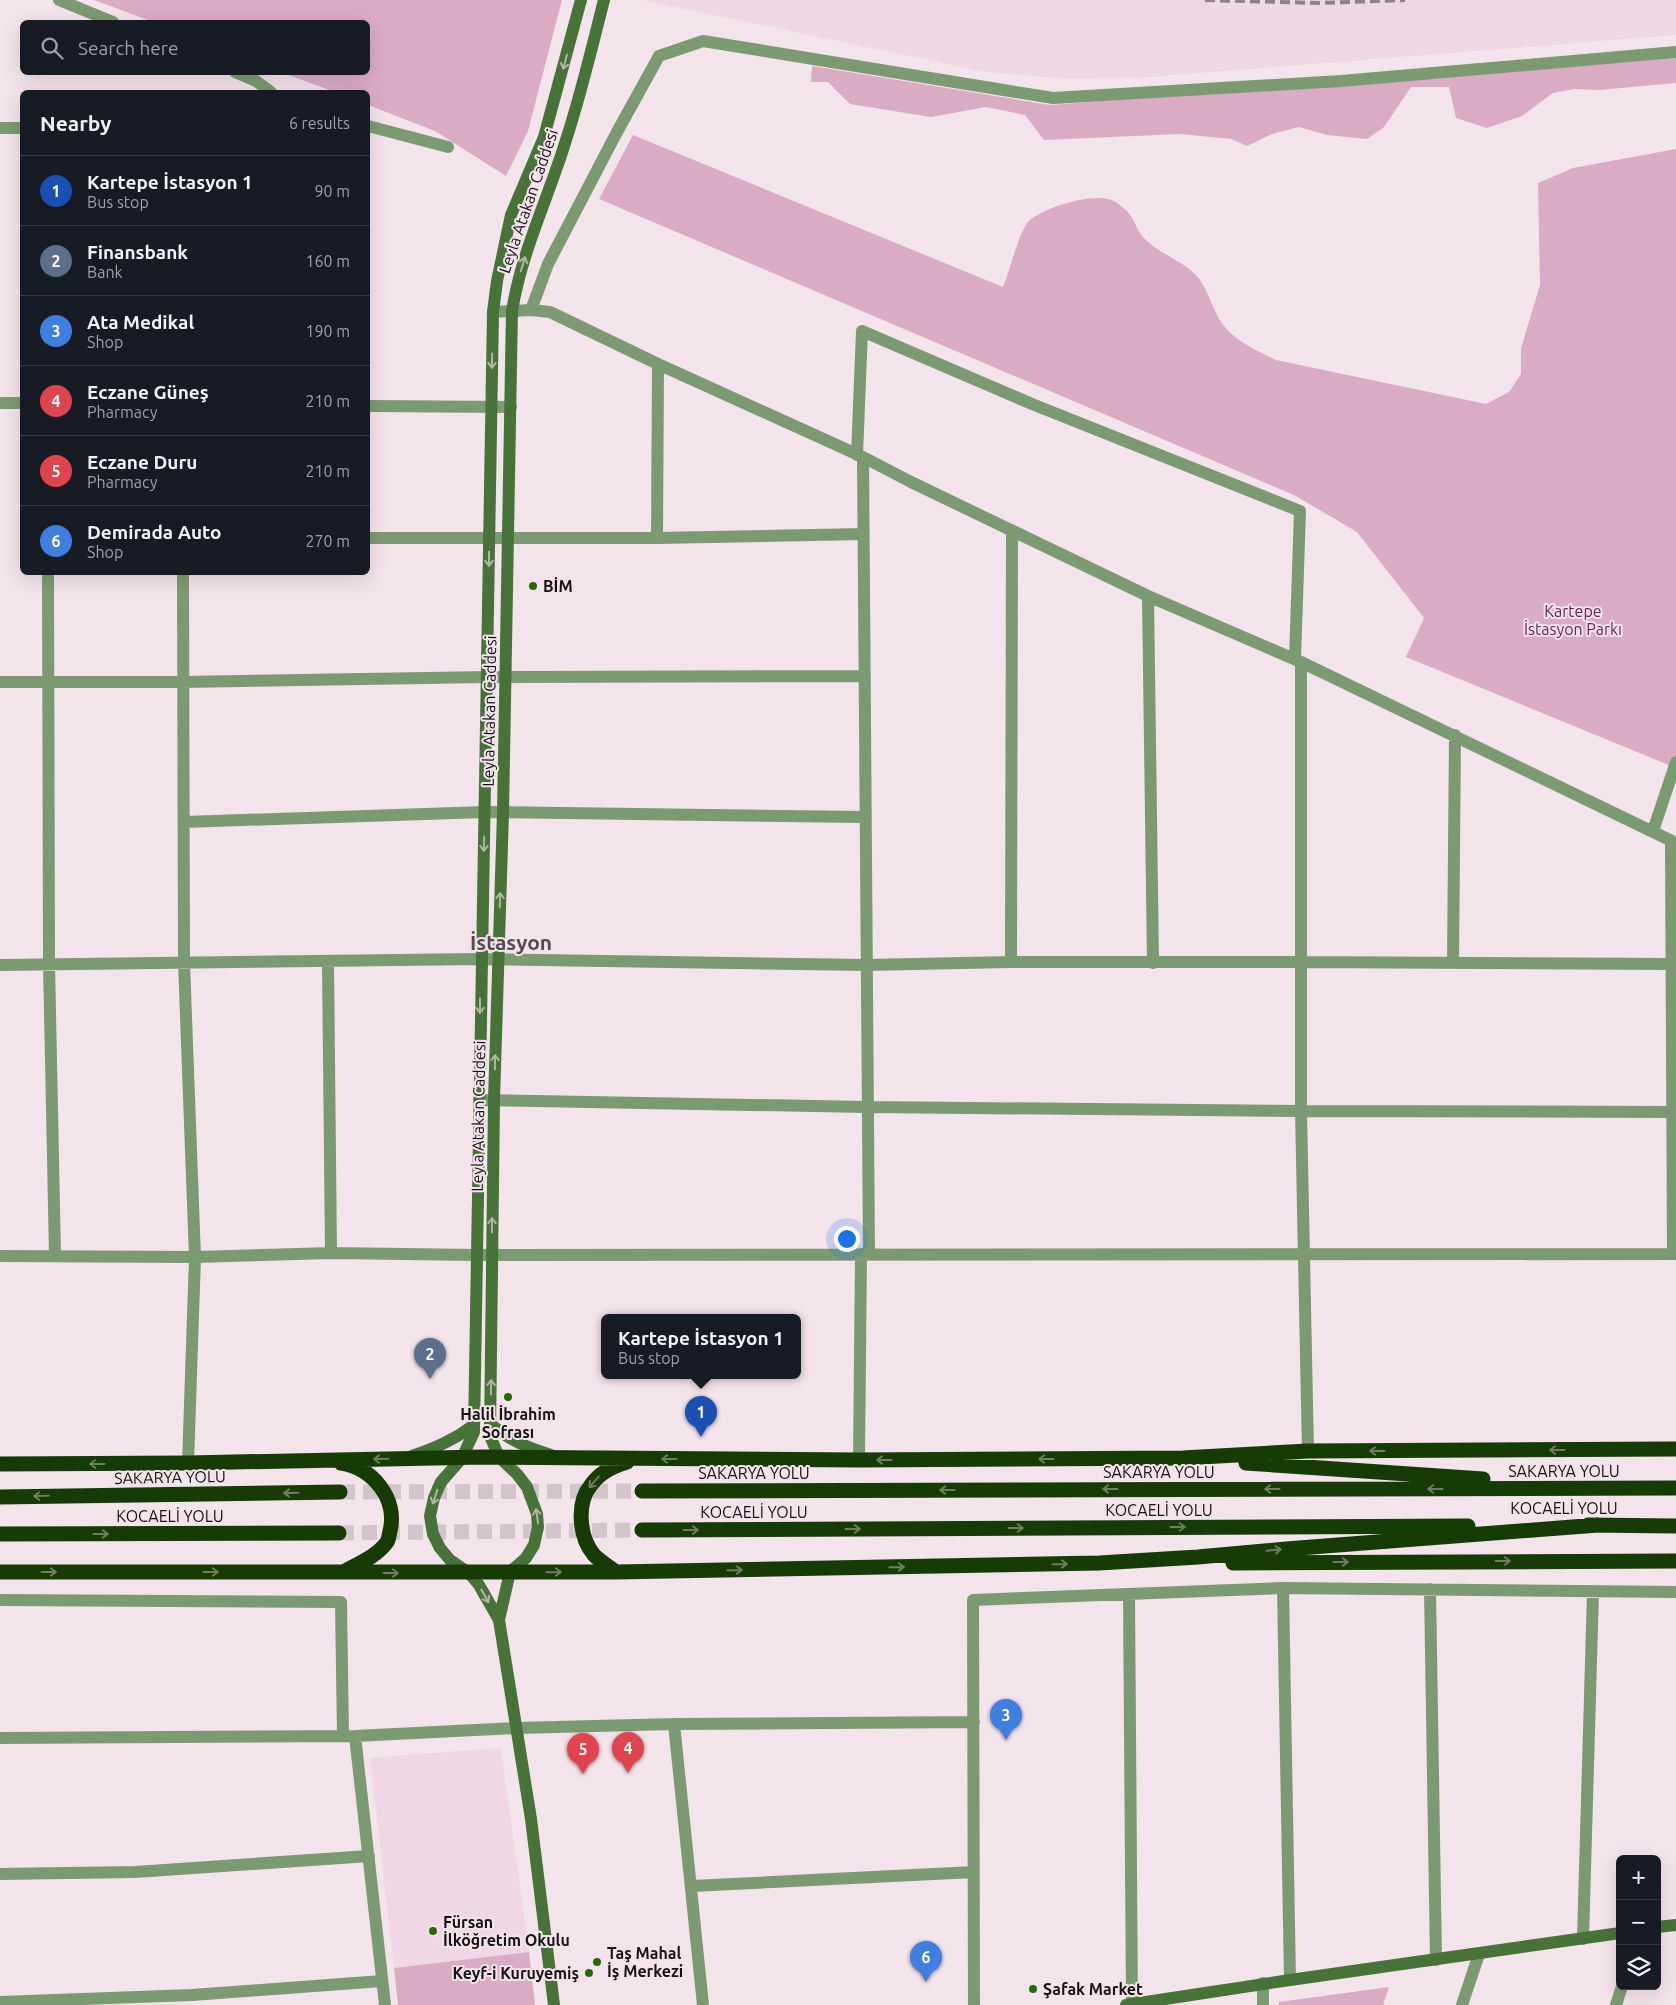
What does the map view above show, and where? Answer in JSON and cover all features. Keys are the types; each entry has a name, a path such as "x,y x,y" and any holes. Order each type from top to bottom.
{"highway":[{"path":"0,1464 188,1463 499,1457 859,1460 1182,1458 1308,1452 1676,1449"},
{"path":"1587,1450 1676,1457"},
{"path":"1182,1458 1609,1488"},
{"path":"616,1572 594,1555 587,1542 582,1526 584,1497 597,1477 612,1467 636,1459"},
{"path":"315,1460 350,1464 382,1487 389,1500 392,1524 388,1540 368,1560 342,1572"},
{"name":"SAKARYA YOLU","path":"642,1491 1676,1488"},
{"name":"SAKARYA YOLU","path":"0,1497 340,1492"},
{"path":"1099,1563 1198,1557 1598,1525"},
{"name":"KOCAELİ YOLU","path":"642,1530 1676,1526"},
{"name":"KOCAELİ YOLU","path":"0,1534 340,1533"},
{"path":"0,1572 616,1572 1099,1563 1676,1560"}],"main road":[{"name":"Leyla Atakan Caddesi","path":"474,1429 480,959 488,677 493,312 496,281 511,215 544,137 581,0"},
{"name":"Leyla Atakan Caddesi","path":"490,1430 494,1100 503,813 512,311 517,284 534,227 566,141 604,0"},
{"path":"474,1429 462,1458 441,1482 434,1498 430,1516 433,1534 440,1548 450,1560 469,1573 479,1584 499,1620 531,1819 554,2005"},
{"path":"404,1458 439,1447 474,1429"},
{"path":"490,1430 499,1457 517,1474 527,1487 537,1514 538,1527 534,1545 526,1558 510,1572 499,1620"},
{"path":"490,1430 522,1446 561,1458"},
{"path":"1661,1927 1676,1925"},
{"path":"1129,2004 1263,1983 1616,1934"}],"street":[{"path":"59,0 109,20"},
{"path":"531,310 548,264 616,132 660,56 703,40 1053,98 1341,81 1676,52"},
{"path":"242,75 256,81 268,90"},
{"path":"370,127 448,147"},
{"path":"0,128 20,128"},
{"path":"0,1256 195,1257 331,1253 476,1255 1675,1254 1671,964 1674,842 1298,661 1148,596 860,456 658,364 550,312 531,310 493,312"},
{"path":"859,1460 867,1107 863,534 860,456 862,331 1032,404 1300,511 1298,661 1301,1111 1308,1452"},
{"path":"657,538 658,364"},
{"path":"0,403 20,403"},
{"path":"370,406 511,407"},
{"path":"1010,962 1012,531"},
{"path":"370,538 657,538 863,534"},
{"path":"48,575 50,964 55,1256"},
{"path":"183,575 184,963 195,1257 188,1463"},
{"path":"1148,596 1153,963"},
{"path":"0,682 183,682 488,677 864,676"},
{"path":"1453,963 1454,735"},
{"path":"1653,831 1676,762"},
{"path":"184,822 485,812 865,817"},
{"path":"0,965 480,959 866,965 1010,962 1671,964"},
{"path":"328,962 331,1253"},
{"path":"479,1100 867,1107 1672,1112"},
{"path":"1284,1588 1290,1980"},
{"path":"974,2005 973,1600 1284,1588 1676,1592"},
{"path":"1430,1589 1436,1960"},
{"path":"1583,1939 1593,1592"},
{"path":"1129,1594 1129,2004"},
{"path":"0,1600 341,1602 349,1736 369,1856 385,2005"},
{"path":"0,1738 349,1736 517,1728 674,1724 974,1722"},
{"path":"674,1724 703,2005"},
{"path":"0,1874 134,1872 369,1856"},
{"path":"692,1886 974,1872"},
{"path":"1462,2005 1479,1954"},
{"path":"0,2002 192,1994 382,1981"},
{"path":"1262,2005 1263,1983"},
{"path":"1616,2005 1621,1990"}],"shaded area":[{"path":"642,0 1676,0 1676,35 1149,77 1072,79 986,72"},
{"path":"501,1748 529,1952 394,1968 370,1758"}],"green space":[{"path":"94,0 562,0 528,131 506,176 435,131 370,106 370,90 330,90 288,75 370,75 370,20 148,20"},
{"path":"1676,58 1676,83 1599,90 1574,89 1553,93 1522,116 1487,128 1456,118 1449,87 1411,87 1384,127 1367,139 1327,135 1299,127 1272,134 1247,146 1231,139 1180,134 1044,140 1025,115 986,107 931,117 850,104 828,82 811,82 812,66 1050,105"},
{"name":"Kartepe İstasyon Parkı","path":"633,135 1003,287 1018,241 1030,220 1059,205 1085,199 1108,199 1116,202 1127,211 1140,233 1150,244 1190,269 1196,275 1227,330 1259,352 1276,360 1486,404 1509,392 1521,374 1521,348 1540,285 1538,183 1573,168 1676,149 1676,768 1406,657 1424,618 1357,532 1294,495 599,199"},
{"path":"529,1952 535,2005 398,2005 394,1968"},
{"path":"1389,1987 1383,2005 1279,2005 1279,2002"}],"tunnel":[{"path":"340,1492 642,1491"},
{"path":"339,1533 642,1530"}],"railway":[{"path":"1205,0 1319,3 1405,0"}],"place":[{"name":"BİM","path":"533,586"},
{"name":"Finansbank","path":"430,1379"},
{"name":"Halil İbrahim Sofrası","path":"508,1397"},
{"name":"Kartepe İstasyon 1","path":"701,1437"},
{"name":"Ata Medikal","path":"1006,1740"},
{"name":"Eczane Güneş","path":"628,1773"},
{"name":"Eczane Duru","path":"583,1774"},
{"name":"Fürsan İlköğretim Okulu","path":"433,1931"},
{"name":"Taş Mahal İş Merkezi","path":"597,1962"},
{"name":"Keyf-i Kuruyemiş","path":"589,1973"},
{"name":"Demirada Auto","path":"926,1982"},
{"name":"Şafak Market","path":"1033,1989"}],"district":[{"name":"İstasyon","path":"511,943"}]}
